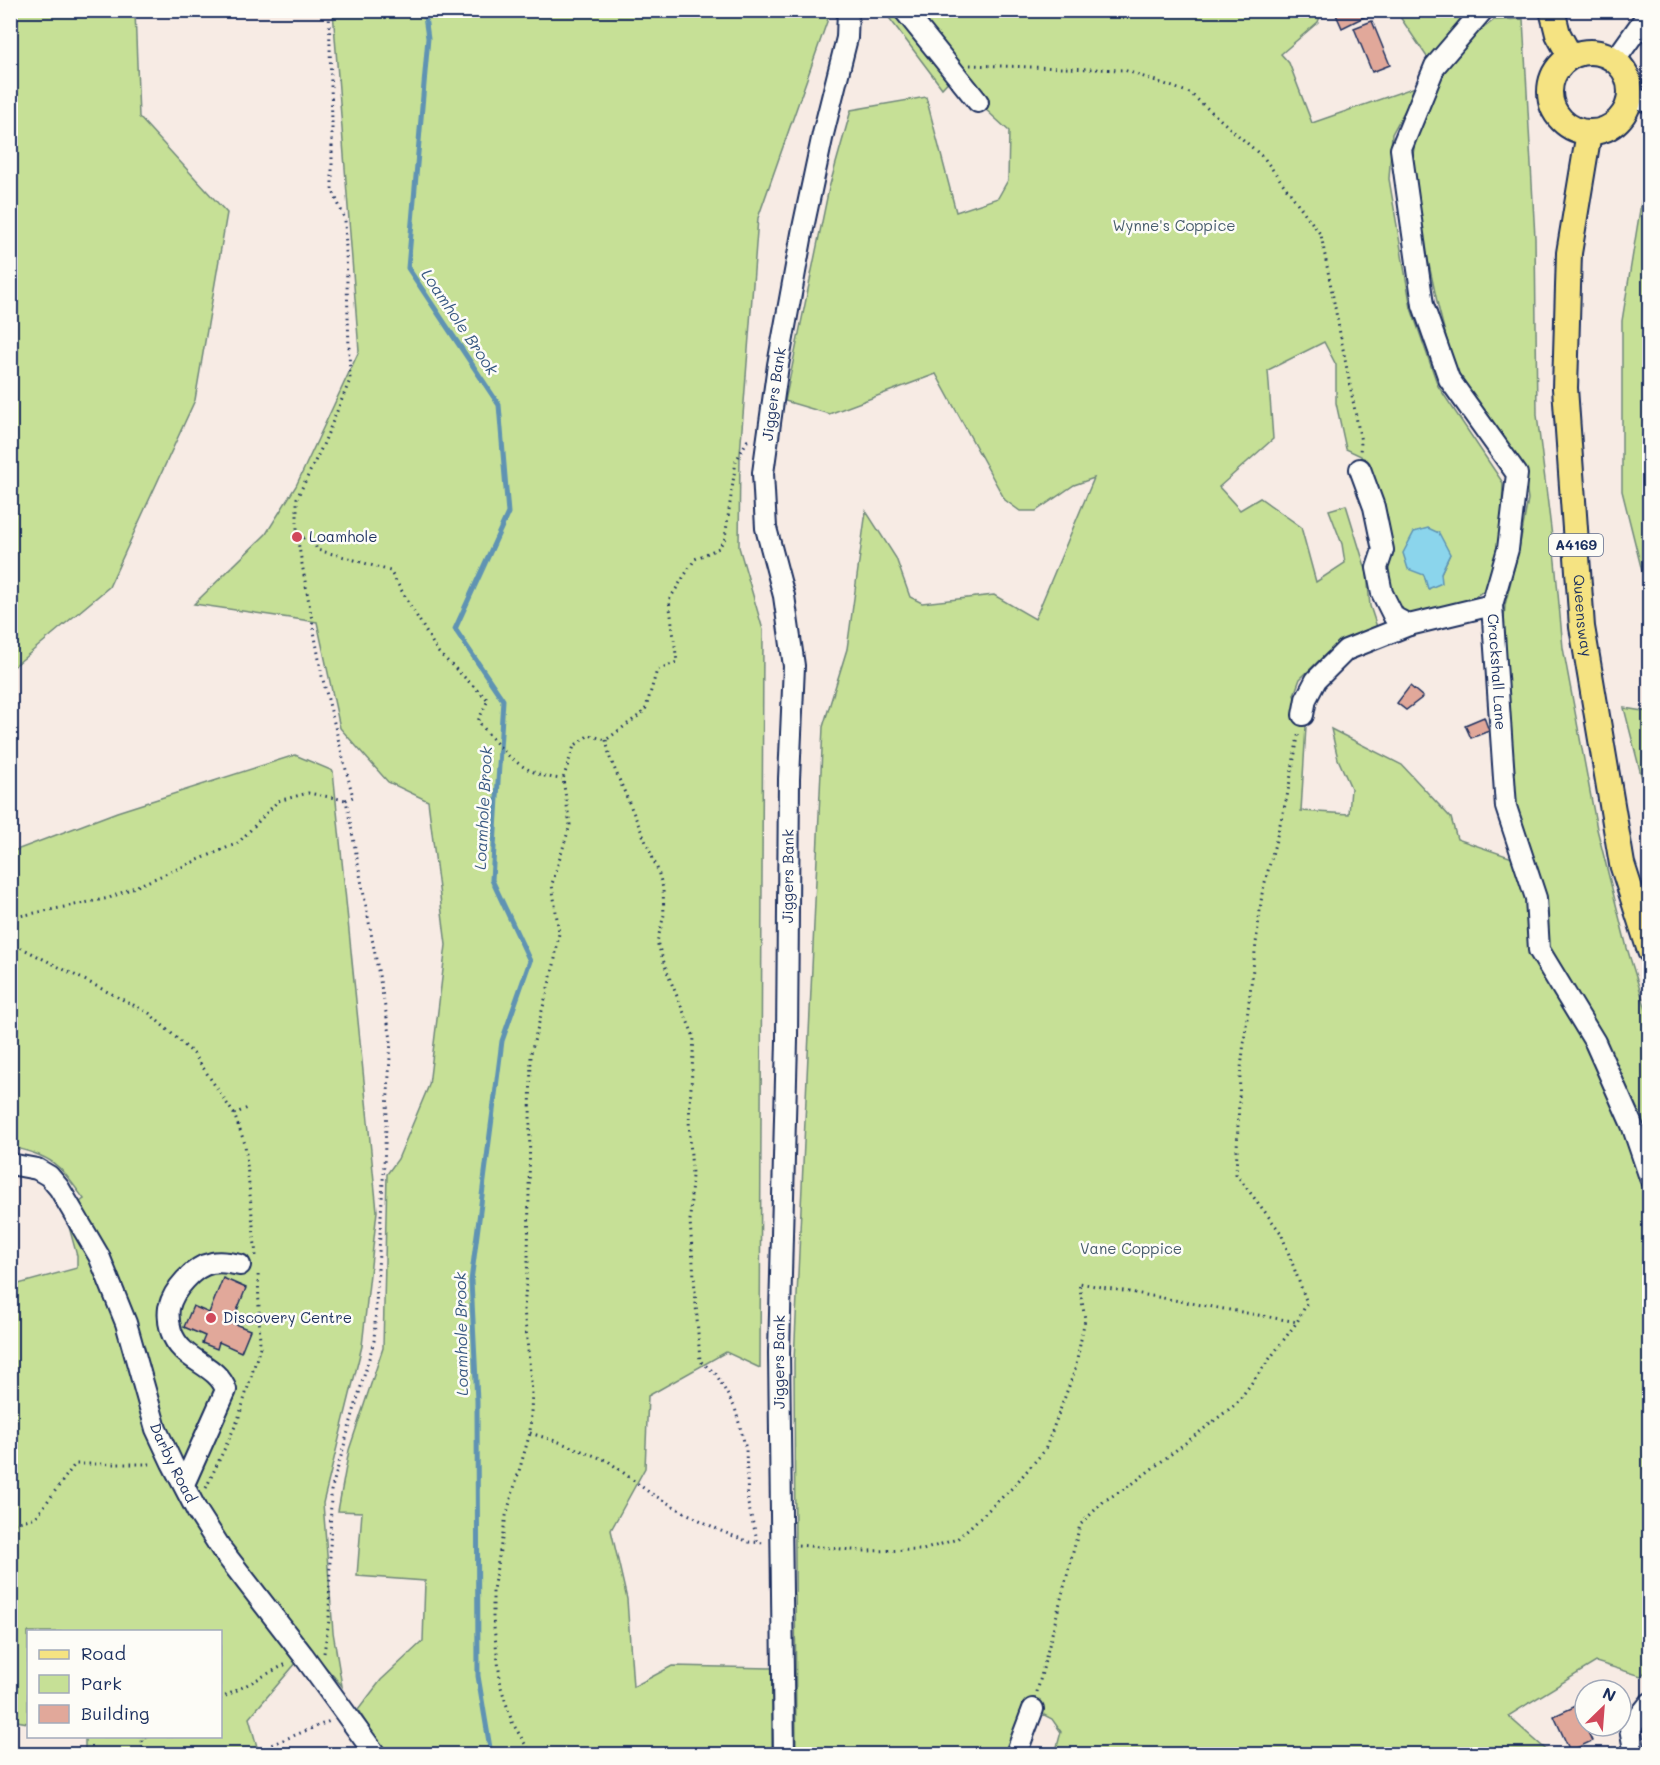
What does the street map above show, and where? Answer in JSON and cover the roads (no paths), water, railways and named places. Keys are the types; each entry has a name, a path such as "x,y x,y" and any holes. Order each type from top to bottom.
{"main road":[{"path":"1552,10 1558,34 1570,56"},
{"path":"1593,51 1614,60 1622,68 1630,87 1640,100 1626,109 1611,126 1600,131 1576,130 1564,123 1550,101 1549,88 1560,64 1570,56 1593,51"},
{"name":"Queensway","path":"1589,132 1569,253 1565,388 1582,627 1622,864 1650,951"}],"street":[{"name":"Jiggers Bank","path":"784,1755 779,1353 787,1040 789,779 794,666 784,596 766,528 763,473 778,365 803,228 847,38 848,10"},
{"path":"904,10 978,102"},
{"name":"Crackshall Lane","path":"1483,10 1435,66 1401,149 1423,305 1449,379 1517,474 1508,549 1492,605 1506,807 1536,898 1539,950 1595,1042 1632,1125 1650,1178"},
{"path":"1614,60 1650,11"},
{"path":"1360,469 1374,507 1383,550 1377,568 1382,593 1394,617 1409,625"},
{"path":"1303,715 1306,699 1316,680 1346,650 1409,625 1492,605"},
{"name":"Darby Road","path":"10,1164 37,1169 49,1176 59,1188 99,1256 126,1323 156,1429 196,1508 222,1550 321,1678 375,1755"},
{"path":"184,1484 226,1390 220,1377 196,1362 177,1343 169,1322 169,1308 189,1275 201,1267 212,1263 228,1262 251,1264"},
{"path":"1635,1755 1630,1728 1650,1703"},
{"path":"1016,1755 1032,1709"}],"water":[{"path":"1428,528 1439,533 1450,554 1441,573 1442,583 1428,589 1424,575 1408,569 1403,553 1414,532"}],"waterway":[{"name":"Loamhole Brook","path":"424,10 428,38 408,268 499,405 508,513 455,629 503,700 492,880 530,961 502,1041 471,1281 477,1401 478,1676 491,1754"}],"place":[{"name":"Loamhole","path":"297,537"},
{"name":"Discovery Centre","path":"211,1318"}],"park label":[{"name":"Wynne's Coppice","path":"1174,226"},
{"name":"Vane Coppice","path":"1131,1249"}]}
